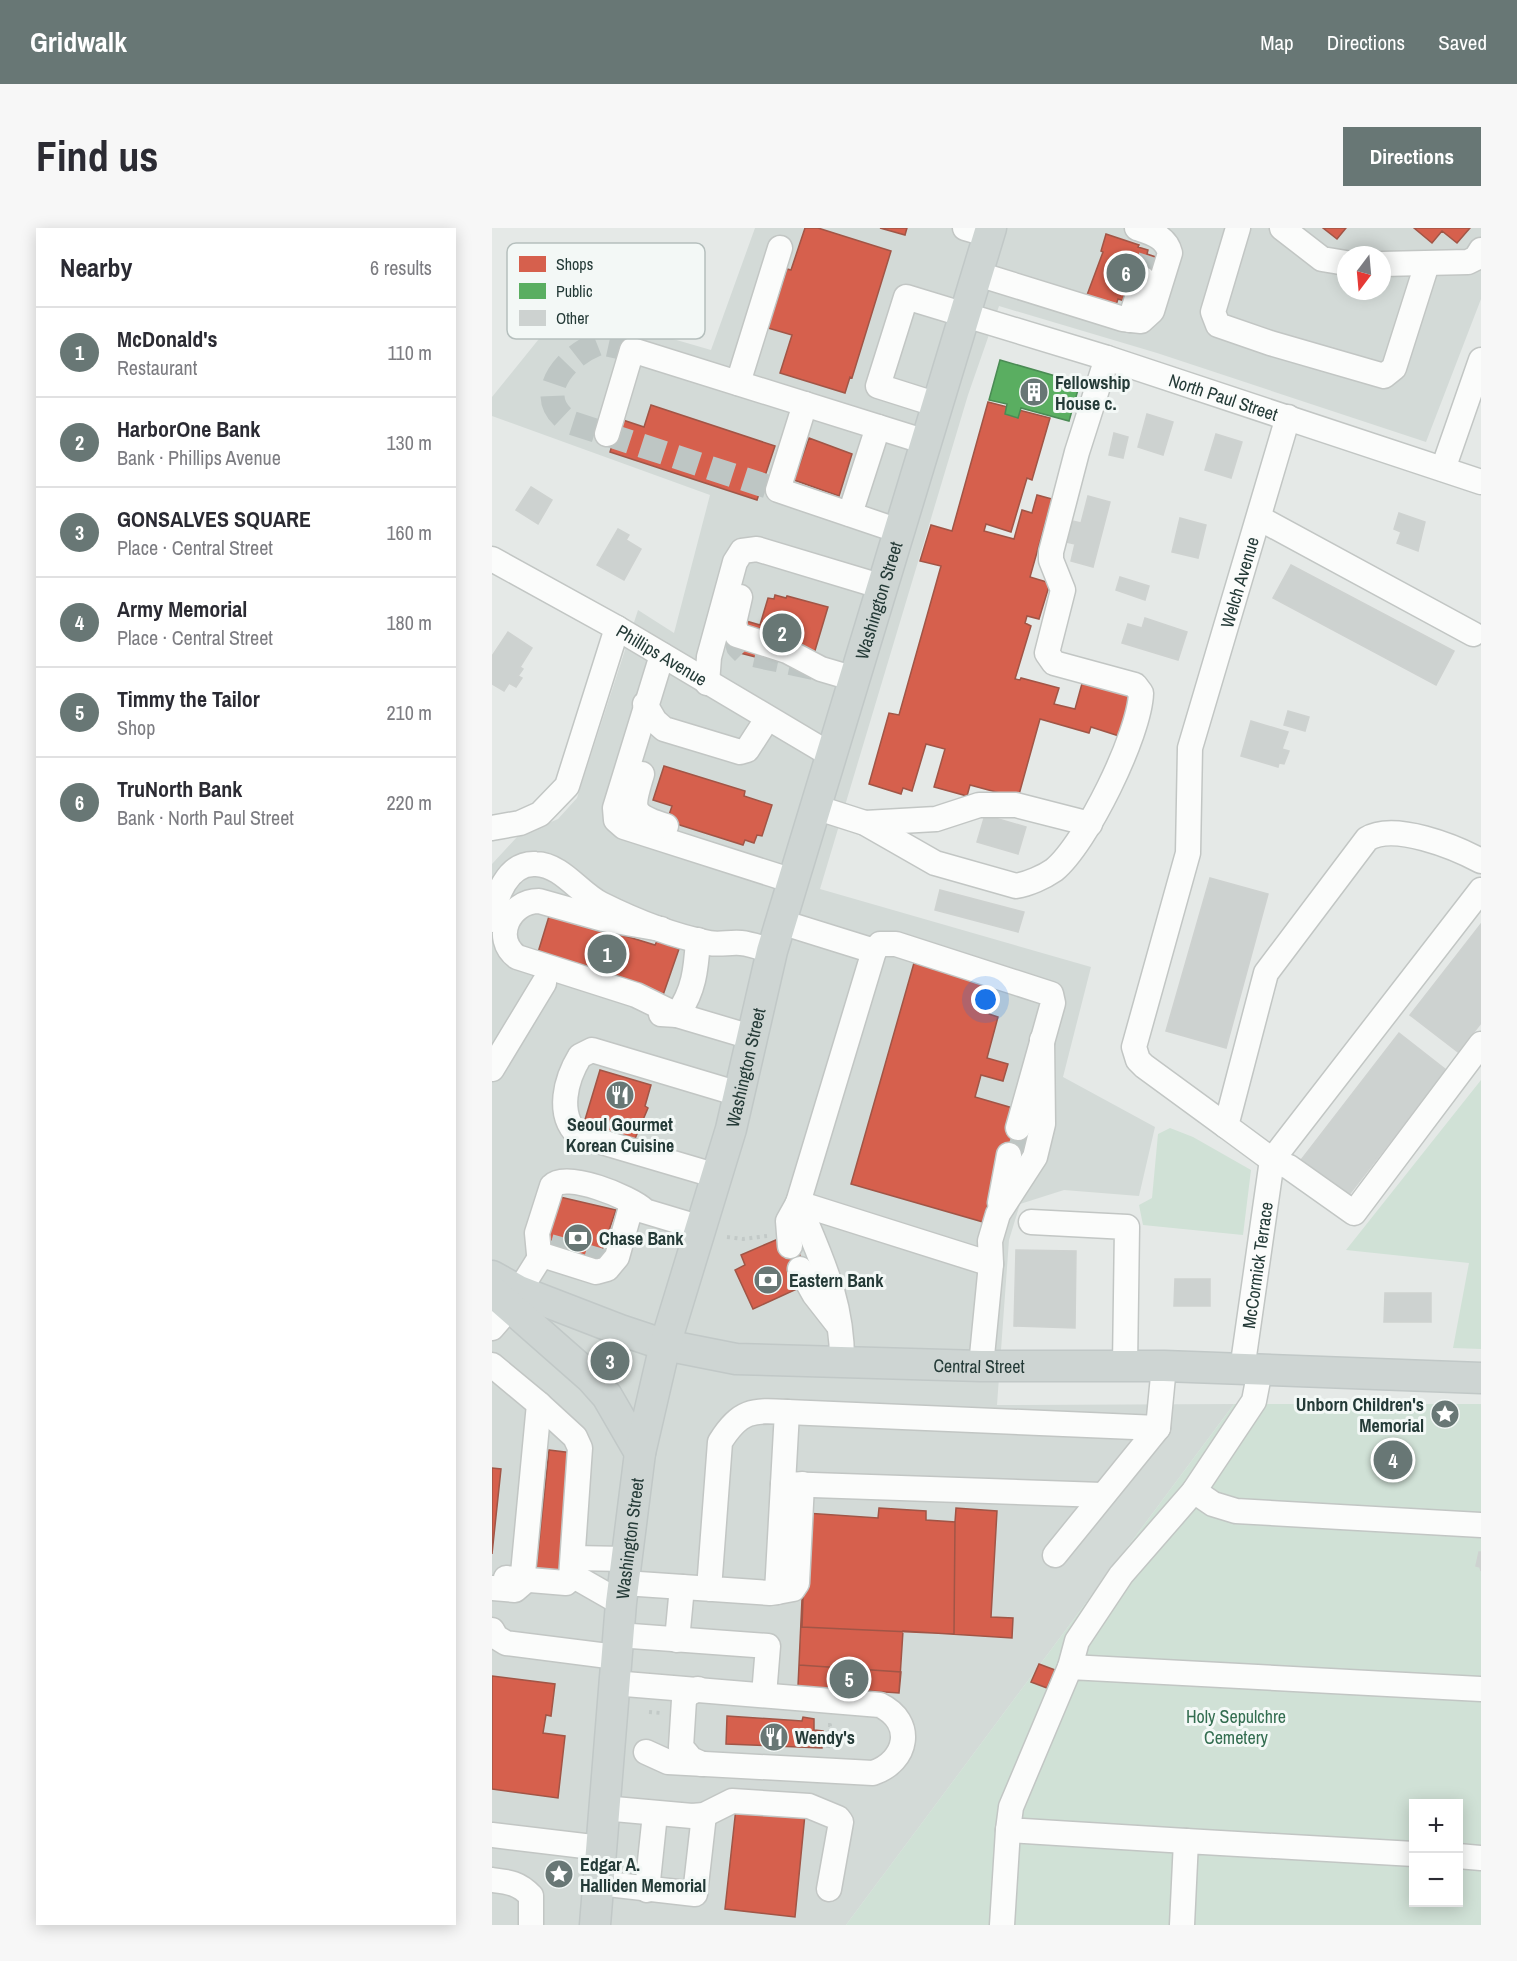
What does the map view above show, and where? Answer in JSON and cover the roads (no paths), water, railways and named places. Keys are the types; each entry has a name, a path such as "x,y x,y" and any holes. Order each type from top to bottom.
{"main road":[{"name":"Washington Street","path":"595,1925 615,1658 640,1453 665,1346 714,1232 717,1176 739,1094 772,951 978,274 982,230"},
{"name":"Central Street","path":"492,1276 503,1304 577,1315 665,1346 736,1359 842,1364 1164,1366 1481,1378"},
{"path":"503,1304 591,1378 607,1396 640,1453"}],"street":[{"path":"1238,228 1213,312 1218,325 1379,375 1388,375 1394,368 1427,264"},
{"path":"1282,228 1322,259 1337,262"},
{"path":"978,274 1135,321 1152,310 1170,257 1155,244"},
{"path":"738,383 780,248"},
{"path":"1391,264 1472,261 1481,250"},
{"path":"1135,321 1148,281"},
{"name":"North Paul Street","path":"938,405 878,386 906,297 1107,358 1481,482"},
{"path":"610,426 632,350 926,442"},
{"path":"815,807 865,823 929,861 1016,886 1028,883 1056,868 1090,824 1122,758 1141,693 1135,686 1054,663 1048,658 1047,653 1063,590 1050,557 1077,452 1107,358"},
{"path":"1443,469 1481,360"},
{"path":"805,405 778,490 900,531"},
{"name":"Welch Avenue","path":"1288,417 1190,748 1188,853 1134,1047 1135,1054 1144,1066 1272,1160 1289,1167 1354,1213 1481,1044"},
{"path":"850,514 878,427"},
{"path":"1259,518 1473,634"},
{"path":"707,683 709,657 735,562 742,551 754,549 883,587"},
{"path":"754,549 734,622 737,635 787,651 821,669 855,679"},
{"name":"Phillips Avenue","path":"492,559 617,628 766,719 831,755"},
{"path":"492,828 519,823 540,814 567,786 617,628"},
{"path":"662,655 645,704 615,808 616,820 624,826 794,881"},
{"path":"645,704 659,726 744,753 766,719"},
{"path":"865,823 936,819 979,805 1016,805 1090,824"},
{"path":"1226,1126 1266,973 1367,838 1376,833 1406,835 1439,843 1481,861"},
{"path":"661,929 602,904 560,873 535,864 517,870 506,880 494,908 497,927 496,952 503,960 544,983 644,1013 677,1015"},
{"path":"1272,1160 1481,890"},
{"path":"497,927 514,909 529,901 539,901 603,919 661,929 712,943 739,943 772,951"},
{"path":"781,922 873,951"},
{"path":"497,927 505,943 517,957 636,995 677,1015 751,1037"},
{"path":"677,1015 687,1000 695,979 699,940"},
{"path":"788,1237 873,951 880,944 896,944 1045,990 1050,994 1053,1003 1042,1040 1022,1129"},
{"path":"492,1069 544,983"},
{"path":"998,1214 1035,1157 1043,1116 1042,1040"},
{"path":"717,1176 578,1135 569,1124 565,1098 580,1056 592,1050 739,1094"},
{"path":"981,1366 991,1264 990,1241 1013,1156"},
{"name":"McCormick Terrace","path":"1002,1925 1011,1807 1070,1667 1077,1641 1121,1575 1194,1491 1254,1401 1251,1370 1272,1160"},
{"path":"638,1208 617,1257 607,1269 596,1272 541,1256 537,1248 537,1233 552,1186 557,1181 567,1180 621,1195 638,1208 714,1232"},
{"path":"798,1203 991,1264"},
{"path":"798,1203 835,1295 842,1330 842,1364"},
{"path":"1031,1222 1127,1227 1125,1366"},
{"path":"503,1304 541,1256"},
{"path":"800,1269 814,1294 842,1330"},
{"path":"492,1365 575,1437 580,1448 569,1582 566,1584 492,1576"},
{"path":"1055,1555 1158,1428 1164,1366"},
{"path":"492,1588 515,1590 523,1579 539,1404"},
{"path":"709,1589 720,1442 745,1413 758,1410 1158,1428"},
{"path":"572,1567 623,1582 777,1592 793,1589 797,1583 787,1412"},
{"path":"793,1484 1102,1496"},
{"path":"1194,1491 1213,1504 1236,1511 1481,1525"},
{"path":"572,1567 623,1582"},
{"path":"677,1641 681,1587"},
{"path":"492,1630 496,1637 506,1643 615,1658 677,1641 768,1646 764,1695"},
{"path":"607,1749 646,1752 668,1762 693,1758 868,1761 883,1755 888,1747 890,1736 882,1722 874,1716 759,1709 647,1687 615,1658"},
{"path":"1070,1667 1481,1689"},
{"path":"691,1695 764,1695 880,1704 891,1710 898,1719 903,1730 901,1749 896,1760 886,1769 873,1773 693,1758 681,1747 691,1695"},
{"path":"603,1808 655,1814 704,1815 732,1801 809,1806 838,1818 841,1827 829,1889"},
{"path":"647,1890 655,1814"},
{"path":"599,1882 647,1890 695,1894 704,1815"},
{"path":"1008,1830 1409,1854"},
{"path":"492,1835 601,1848"},
{"path":"1182,1925 1186,1840"},
{"path":"1463,1856 1481,1858"},
{"path":"492,1880 513,1882 526,1890 532,1903 531,1923"}],"tunnel":[{"path":"1143,279 1151,255"},
{"path":"632,350 600,343 576,356 558,377 553,388 553,400 558,411 569,422 778,490"},
{"path":"735,631 738,647 744,653 814,668"},
{"path":"1017,1157 1026,1130"},
{"path":"550,1246 613,1264"}],"place":[{"name":"TruNorth Bank","path":"1126,273"},
{"name":"Fellowship House c.","path":"1034,392"},
{"name":"HarborOne Bank","path":"782,633"},
{"name":"McDonald's","path":"607,954"},
{"name":"Seoul Gourmet Korean Cuisine","path":"620,1095"},
{"name":"Chase Bank","path":"578,1238"},
{"name":"Eastern Bank","path":"768,1280"},
{"name":"GONSALVES SQUARE","path":"610,1361"},
{"name":"Unborn Children's Memorial","path":"1445,1414"},
{"name":"Army Memorial","path":"1393,1460"},
{"name":"Timmy the Tailor","path":"849,1679"},
{"name":"Wendy's","path":"774,1737"},
{"name":"Edgar A. Halliden Memorial","path":"559,1874"}],"park label":[{"name":"Holy Sepulchre Cemetery","path":"1236,1726"}]}
